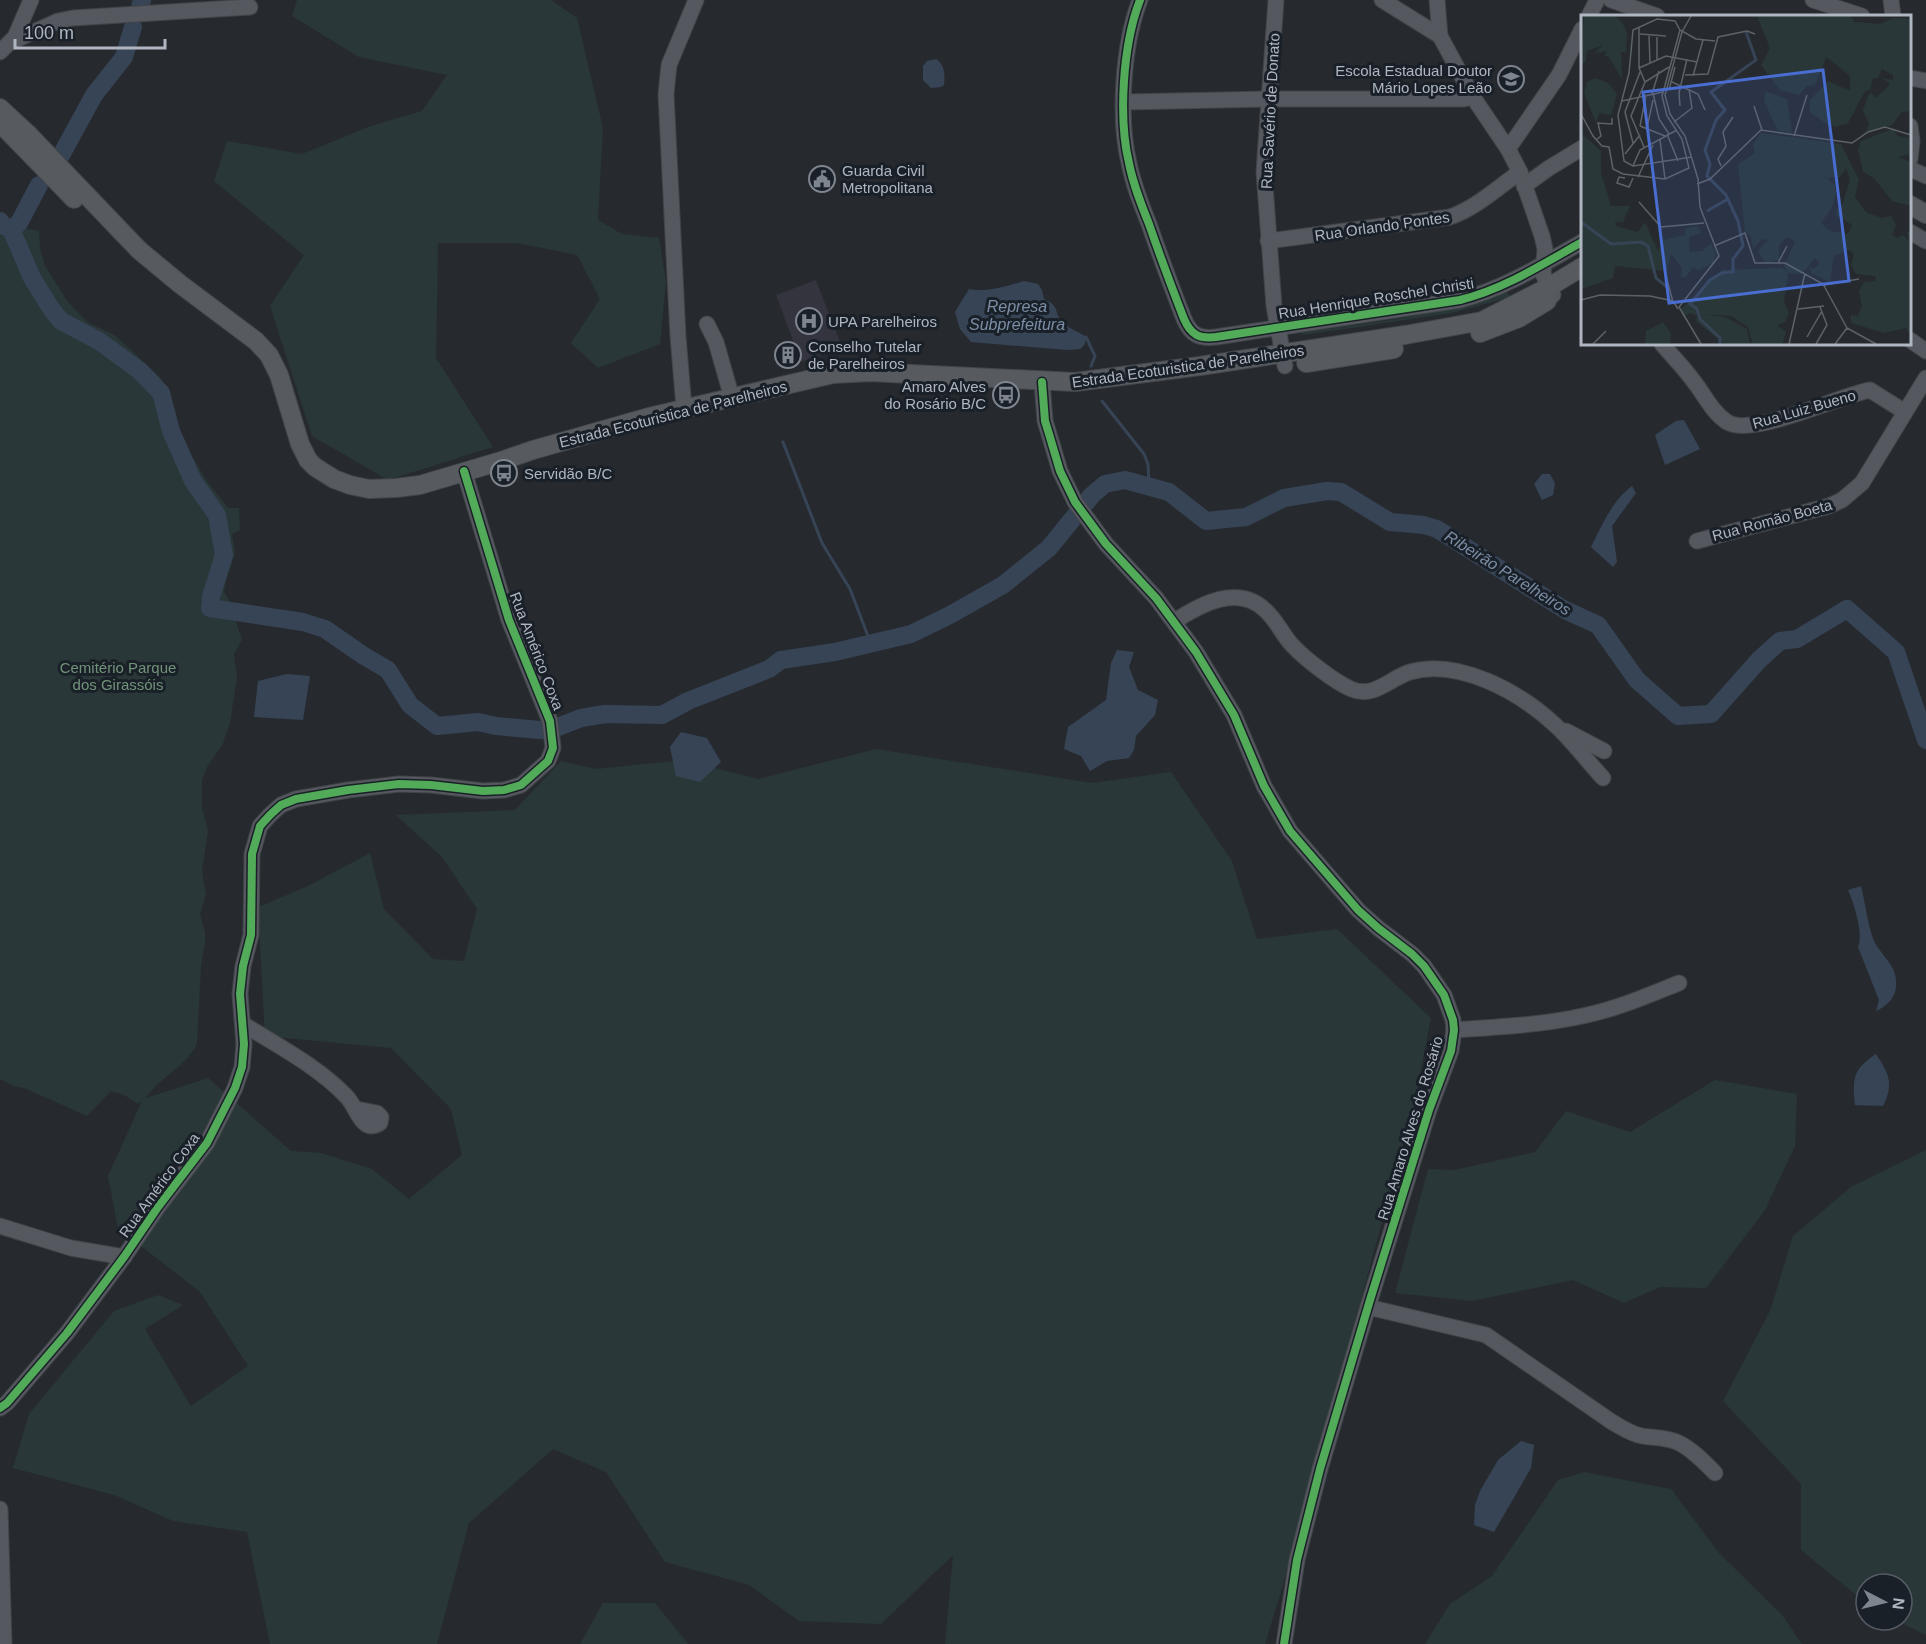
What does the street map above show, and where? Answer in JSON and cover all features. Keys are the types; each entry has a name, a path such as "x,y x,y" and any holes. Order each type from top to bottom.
{"main road":[{"name":"Estrada Ecoturistica de Parelheiros","path":"0,108 140,250 180,284 256,341 269,355 279,375 300,444 308,460 334,479 350,485 369,489 396,488 465,476 650,422 812,390 870,383 1042,387"},
{"name":"Estrada Ecoturistica de Parelheiros","path":"0,123 49,175 127,251 154,275 256,354 263,365 295,455 309,475 318,482 347,496 368,500 396,500 417,496 465,476"},
{"path":"1911,194 1926,202"},
{"path":"1911,206 1926,214"},
{"name":"Estrada Ecoturistica de Parelheiros","path":"650,422 684,408 825,376 850,373 870,372 1042,387 1083,393 1108,391 1284,360 1380,352 1481,332 1519,318 1581,268"},
{"name":"Estrada Ecoturistica de Parelheiros","path":"1551,292 1581,281"}],"street":[{"path":"5,47 22,21 31,0"},
{"path":"684,408 677,325 666,85 669,65 696,0"},
{"path":"1140,0 1129,33 1124,102 1464,99 1473,97"},
{"name":"Rua Savério de Donato","path":"1276,0 1264,172 1268,241 1284,360"},
{"path":"1382,0 1440,36"},
{"path":"1437,0 1440,36 1473,97 1509,149 1522,179 1542,236 1545,249 1543,274 1551,292"},
{"path":"1590,15 1597,0"},
{"path":"1611,0 1654,15"},
{"path":"1813,0 1859,15"},
{"path":"1891,0 1893,15"},
{"path":"5,47 58,21 73,18 250,7"},
{"path":"1509,149 1559,75 1581,30"},
{"path":"1911,78 1926,81"},
{"name":"Rua Henrique Roschel Christi","path":"1124,102 1126,149 1138,196 1184,319 1189,330 1197,337 1216,337 1460,300 1495,289 1581,243"},
{"path":"1911,134 1911,150"},
{"name":"Rua Orlando Pontes","path":"1268,241 1450,218 1522,179 1549,168 1581,149"},
{"path":"1911,170 1926,176"},
{"path":"1911,233 1926,241"},
{"path":"707,324 716,342 732,398"},
{"path":"1911,341 1926,351"},
{"name":"Rua Luiz Bueno","path":"1663,345 1721,417 1731,424 1753,425 1870,390 1905,412"},
{"name":"Rua Romão Boeta","path":"1697,540 1829,506 1842,500 1862,483 1926,378"},
{"name":"Rua Amaro Alves do Rosário","path":"1042,387 1045,421 1052,447 1060,471 1075,502 1096,533 1139,579 1196,652 1234,715 1264,786 1290,831 1359,910 1424,966 1444,995 1453,1020 1454,1030 1447,1065 1430,1110 1368,1307 1306,1523 1297,1560 1284,1644"},
{"name":"Rua Américo Coxa","path":"0,1408 7,1403 67,1334 124,1257 158,1207 207,1143 235,1088 242,1067 244,1044 240,994 243,966 251,935 252,854 260,826 270,814 281,805 296,799 348,790 431,785 483,791 504,790 521,785 548,762 553,748 550,721 509,620 465,476"},
{"path":"1174,621 1190,611 1222,598 1238,597 1252,600 1266,610 1293,646 1351,689 1370,691 1407,673 1434,668 1450,670 1480,678 1513,693 1556,725 1604,752"},
{"path":"1556,725 1603,778"},
{"path":"1454,1030 1511,1027 1589,1015 1679,983"},
{"path":"243,1024 325,1076 348,1096 356,1109"},
{"path":"0,1226 71,1248 124,1257"},
{"path":"1368,1307 1486,1335 1619,1426 1640,1436 1677,1442 1690,1449 1715,1473"},
{"path":"0,1509 4,1644"}],"shaded area":[{"name":"UPA Parelheiros","path":"816,280 842,347 801,362 776,295"}],"green space":[{"path":"297,0 551,0 577,18 603,128 598,220 622,234 659,238 666,282 660,344 598,368 571,343 600,299 577,255 517,243 438,243 436,358 493,447 388,480 312,436 270,306 304,255 214,181 227,141 302,154 371,126 422,111 447,75 359,57 292,16"},
{"name":"Cemitério Parque dos Girassóis","path":"0,214 14,226 39,231 40,248 45,266 68,302 87,322 116,336 160,377 170,394 171,420 206,480 228,508 239,508 240,530 232,534 235,553 224,592 229,600 242,640 234,654 237,677 230,723 223,743 207,767 202,780 202,808 208,831 202,870 206,895 200,914 205,932 205,943 201,966 197,1043 188,1057 146,1098 208,1078 291,1151 321,1153 372,1169 409,1199 462,1155 451,1109 391,1048 265,1036 258,907 308,886 370,853 384,909 433,959 464,961 477,909 443,858 396,815 515,810 561,761 596,769 684,760 758,779 876,749 1092,783 1171,772 1232,861 1257,939 1337,929 1431,1018 1415,1101 1286,1575 1265,1644 945,1644 953,1555 881,1624 799,1621 749,1585 665,1562 606,1472 553,1449 469,1523 437,1644 270,1644 247,1532 173,1521 114,1495 13,1468 29,1414 114,1311 158,1295 183,1305 145,1329 191,1406 248,1366 200,1292 118,1228 108,1176 142,1101 138,1104 124,1095 111,1091 87,1116 0,1079"},
{"path":"1506,291 1511,297 1452,313 1304,335 1300,333 1430,313"},
{"path":"1715,1080 1797,1094 1795,1146 1765,1210 1706,1288 1660,1287 1624,1303 1573,1280 1472,1301 1395,1293 1428,1169 1454,1170 1535,1152 1566,1111 1630,1132"},
{"path":"1926,1150 1926,1635 1914,1629 1914,1572 1854,1572 1854,1593 1801,1550 1801,1484 1723,1401 1770,1311 1793,1236 1851,1187"},
{"path":"1584,1472 1671,1489 1719,1553 1782,1615 1802,1644 1425,1644 1450,1604 1492,1576 1558,1480"},
{"path":"603,1603 655,1603 688,1644 580,1644"}],"water":[{"path":"936,59 943,67 944,85 931,88 923,80 923,66 927,61"},
{"name":"Represa Subprefeitura","path":"1024,281 1038,284 1044,299 1054,306 1061,321 1086,337 1085,344 1080,349 1067,350 971,342 960,329 955,312 969,289 989,290"},
{"path":"1684,420 1700,449 1665,465 1655,435 1676,421"},
{"path":"1542,474 1550,474 1555,483 1553,495 1542,500 1534,484"},
{"path":"1632,486 1636,493 1612,526 1617,562 1613,567 1591,547 1613,506"},
{"path":"1117,650 1134,652 1129,667 1138,690 1158,700 1155,715 1136,736 1134,750 1129,758 1107,761 1090,771 1081,756 1064,749 1068,727 1106,700 1111,663"},
{"path":"287,674 310,676 303,720 254,717 258,681"},
{"path":"681,732 707,738 721,762 700,782 676,776 670,747"},
{"path":"1861,886 1872,935 1876,945 1893,969 1896,982 1896,989 1891,999 1876,1011 1879,1000 1858,947 1859,927 1848,890"},
{"path":"1876,1054 1889,1079 1883,1106 1855,1105 1854,1081 1858,1070"},
{"path":"1521,1441 1534,1445 1531,1468 1494,1532 1474,1525 1475,1505 1480,1491 1498,1460"}],"waterway":[{"path":"139,11 142,0"},
{"path":"59,159 94,95 124,57 133,27"},
{"path":"11,229 19,223 39,185"},
{"name":"Ribeirão Parelheiros","path":"0,221 11,229 32,278 61,321 99,341 140,371 161,393 171,431 193,481 217,515 224,555 211,597 210,608 303,622 325,629 388,670 410,705 437,726 478,722 540,730 558,727 581,718 605,714 662,715 688,701 769,669 781,660 835,652 911,634 1003,585 1049,548 1092,495 1105,484 1125,480 1169,492 1206,521 1246,517 1284,498 1327,491 1341,492 1390,522 1424,525 1437,529 1565,610 1598,625 1637,680 1678,716 1711,714 1759,660 1780,641 1797,639 1847,609 1896,652 1926,740"},
{"path":"1086,337 1095,356 1091,366"},
{"path":"1102,401 1144,454 1148,464 1149,486"},
{"path":"783,442 822,543 850,589 871,644"}],"cycle path":[{"path":"1140,0 1126,59 1123,103 1126,145 1135,186 1166,272 1184,319 1196,335 1216,337 1460,300 1508,283 1581,243"},
{"path":"1042,382 1045,421 1060,471 1075,502 1106,544 1156,598 1196,652 1234,715 1264,786 1290,831 1358,910 1424,966 1444,995 1453,1020 1451,1051 1429,1110 1320,1469 1297,1560 1284,1644"},
{"path":"0,1408 7,1403 67,1333 124,1257 158,1207 207,1143 235,1088 242,1067 244,1044 240,994 243,966 251,935 252,854 260,826 281,805 296,799 348,790 399,784 483,791 504,790 521,785 548,761 553,748 550,721 509,620 464,471"}],"place":[{"name":"Escola Estadual Doutor Mário Lopes Leão","path":"1511,79"},
{"name":"Guarda Civil Metropolitana","path":"822,179"},
{"name":"UPA Parelheiros","path":"809,321"},
{"name":"Conselho Tutelar de Parelheiros","path":"788,355"},
{"name":"Amaro Alves do Rosário B/C","path":"1006,395"},
{"name":"Servidão B/C","path":"504,473"}]}
